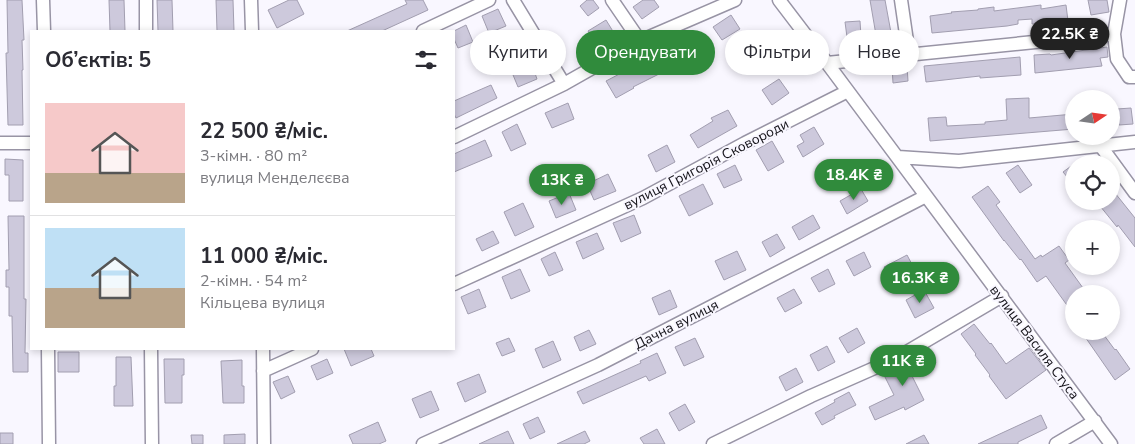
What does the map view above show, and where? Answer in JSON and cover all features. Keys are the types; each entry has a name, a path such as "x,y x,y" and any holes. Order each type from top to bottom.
{"street":[{"path":"43,0 44,30"},
{"path":"146,0 146,30"},
{"path":"425,30 489,0"},
{"path":"513,0 564,84"},
{"path":"612,0 632,30"},
{"path":"665,30 735,0"},
{"name":"вулиця Василя Стуса","path":"779,0 802,30"},
{"path":"901,0 905,30"},
{"path":"1120,0 1114,34 1117,59 1129,77 1135,77"},
{"path":"252,30 254,2"},
{"path":"919,53 1114,34"},
{"name":"вулиця Василя Стуса","path":"829,64 1111,444"},
{"path":"455,137 580,75"},
{"name":"вулиця Григорія Сковороди","path":"455,284 643,198 745,143 848,91"},
{"path":"1120,143 1135,142"},
{"path":"0,143 30,143"},
{"path":"898,157 959,161 1100,145 1135,192"},
{"name":"Дачна вулиця","path":"423,444 598,365 926,196"},
{"path":"713,444 811,396 895,359 1002,296"},
{"path":"48,350 49,444"},
{"path":"151,350 152,444"},
{"path":"262,350 264,444"},
{"path":"263,371 310,350"},
{"path":"1056,444 1095,421"}],"building":[{"path":"7,0 22,0 24,40 22,40 23,125 8,125"},
{"path":"109,0 124,0 125,30 110,30"},
{"path":"157,0 172,0 173,30 158,30"},
{"path":"216,0 233,0 234,30 217,30"},
{"path":"289,0 297,0 304,14 277,28 268,10"},
{"path":"405,0 423,0 428,10 384,30 349,30 407,4"},
{"path":"587,0 593,0 599,8 588,16 580,6"},
{"path":"643,0 654,0 659,7 642,19 633,7"},
{"path":"870,0 885,0 891,30 875,30"},
{"path":"1088,0 1107,0 1109,12 1091,15"},
{"path":"1041,5 1041,9 1066,5 1068,21 1032,24 1032,19 1018,20 1018,24 1007,26 932,33 930,16 994,7 994,11"},
{"path":"498,9 506,26 496,30 488,30 482,16"},
{"path":"731,15 740,29 725,30 725,38 722,40 713,27"},
{"path":"606,20 612,30 590,30"},
{"path":"860,21 861,30 846,30 845,22"},
{"path":"466,25 470,35 470,43 458,48 455,41 455,30"},
{"path":"1107,47 1108,57 1100,58 1102,66 1035,73 1034,55 1051,55"},
{"path":"1020,57 1021,75 980,78 980,76 926,82 924,66"},
{"path":"513,75 536,75 537,79 518,87"},
{"path":"618,75 657,75 616,98 606,81"},
{"path":"892,75 908,75 908,81 893,83"},
{"path":"779,79 789,93 772,105 762,90"},
{"path":"491,85 497,98 456,118 455,101"},
{"path":"1029,98 1029,118 1065,115 1065,130 930,141 928,118 946,117 947,126 985,124 985,122 1007,120 1006,99"},
{"path":"568,103 574,119 552,128 545,113"},
{"path":"1131,108 1133,124 1120,125 1120,109"},
{"path":"728,110 737,126 698,148 690,135 713,121 711,118"},
{"path":"517,124 526,144 511,151 502,132"},
{"path":"814,127 824,144 803,157 797,146 804,142 800,135"},
{"path":"485,140 492,156 455,172 455,154"},
{"path":"772,141 784,162 768,171 756,150"},
{"path":"667,145 675,162 656,172 648,155"},
{"path":"5,159 23,160 23,201 9,201 9,175 5,175"},
{"path":"735,165 742,180 724,188 717,174"},
{"path":"1018,165 1032,185 1020,193 1006,173"},
{"path":"608,174 616,191 594,200 587,184"},
{"path":"703,184 713,204 689,216 679,196"},
{"path":"988,186 1000,202 996,205 1035,259 1041,255 1042,257 1059,246 1065,254 1065,275 1074,275 1081,285 1065,285 1065,302 1046,276 1037,282 972,197"},
{"path":"861,189 868,201 847,214 840,201"},
{"path":"569,193 576,210 556,218 549,201"},
{"path":"1120,199 1135,218 1135,247 1120,228 1120,220 1111,220 1103,210 1120,210"},
{"path":"523,203 534,227 515,236 504,212"},
{"path":"634,215 641,233 621,242 613,223"},
{"path":"813,215 820,228 799,240 792,227"},
{"path":"8,216 24,216 25,353 28,353 28,372 13,372 12,316 9,316 9,287 6,287 6,270 9,270"},
{"path":"493,231 499,243 482,251 476,239"},
{"path":"597,233 604,249 583,259 576,242"},
{"path":"777,234 785,248 770,257 762,242"},
{"path":"737,251 746,270 724,280 715,261"},
{"path":"555,252 563,270 549,276 541,259"},
{"path":"864,252 871,267 854,276 846,261"},
{"path":"907,255 915,270 892,282 884,267"},
{"path":"520,269 530,291 511,299 502,277"},
{"path":"828,269 835,284 819,292 811,278"},
{"path":"479,289 486,307 468,314 461,297"},
{"path":"794,289 802,303 785,312 777,298"},
{"path":"670,290 677,307 659,315 652,298"},
{"path":"924,290 934,308 915,318 906,300"},
{"path":"974,324 1006,364 1029,348 1046,370 1006,399 961,334"},
{"path":"857,328 865,343 848,353 839,338"},
{"path":"589,330 596,344 580,351 574,337"},
{"path":"509,338 515,351 502,356 496,343"},
{"path":"695,338 704,357 684,366 675,347"},
{"path":"1087,340 1108,340 1130,369 1115,380"},
{"path":"553,341 561,360 543,368 535,349"},
{"path":"827,346 835,362 818,371 810,355"},
{"path":"344,350 371,350 374,356 351,366"},
{"path":"928,350 936,363 912,376 924,400 905,410 904,407 875,420 869,407 894,395 884,375 913,361 912,359"},
{"path":"58,352 79,352 79,372 58,372"},
{"path":"657,353 666,373 649,381 646,376 583,404 577,392 641,363 640,361"},
{"path":"116,357 131,357 133,406 114,406"},
{"path":"164,359 184,359 182,403 165,403"},
{"path":"327,359 333,373 317,380 311,366"},
{"path":"242,360 244,403 223,403 221,361"},
{"path":"796,368 803,382 786,391 779,377"},
{"path":"479,374 486,392 465,402 457,383"},
{"path":"288,376 295,392 281,399 273,382"},
{"path":"431,391 439,410 420,418 412,399"},
{"path":"849,392 856,405 834,416 835,418 822,425 815,413"},
{"path":"685,404 695,422 679,431 669,413"},
{"path":"1041,415 1047,428 1018,442 1018,444 978,444"},
{"path":"538,417 545,432 530,439 523,424"},
{"path":"378,422 386,441 379,444 353,444 349,435"},
{"path":"657,429 665,444 644,444 640,438"},
{"path":"508,431 514,444 479,444"},
{"path":"585,431 590,441 584,444 557,444"},
{"path":"0,433 13,433 13,444 0,444"},
{"path":"245,434 245,444 224,444 224,435"},
{"path":"191,435 203,435 203,444 192,444"},
{"path":"924,435 929,444 906,444"}]}
